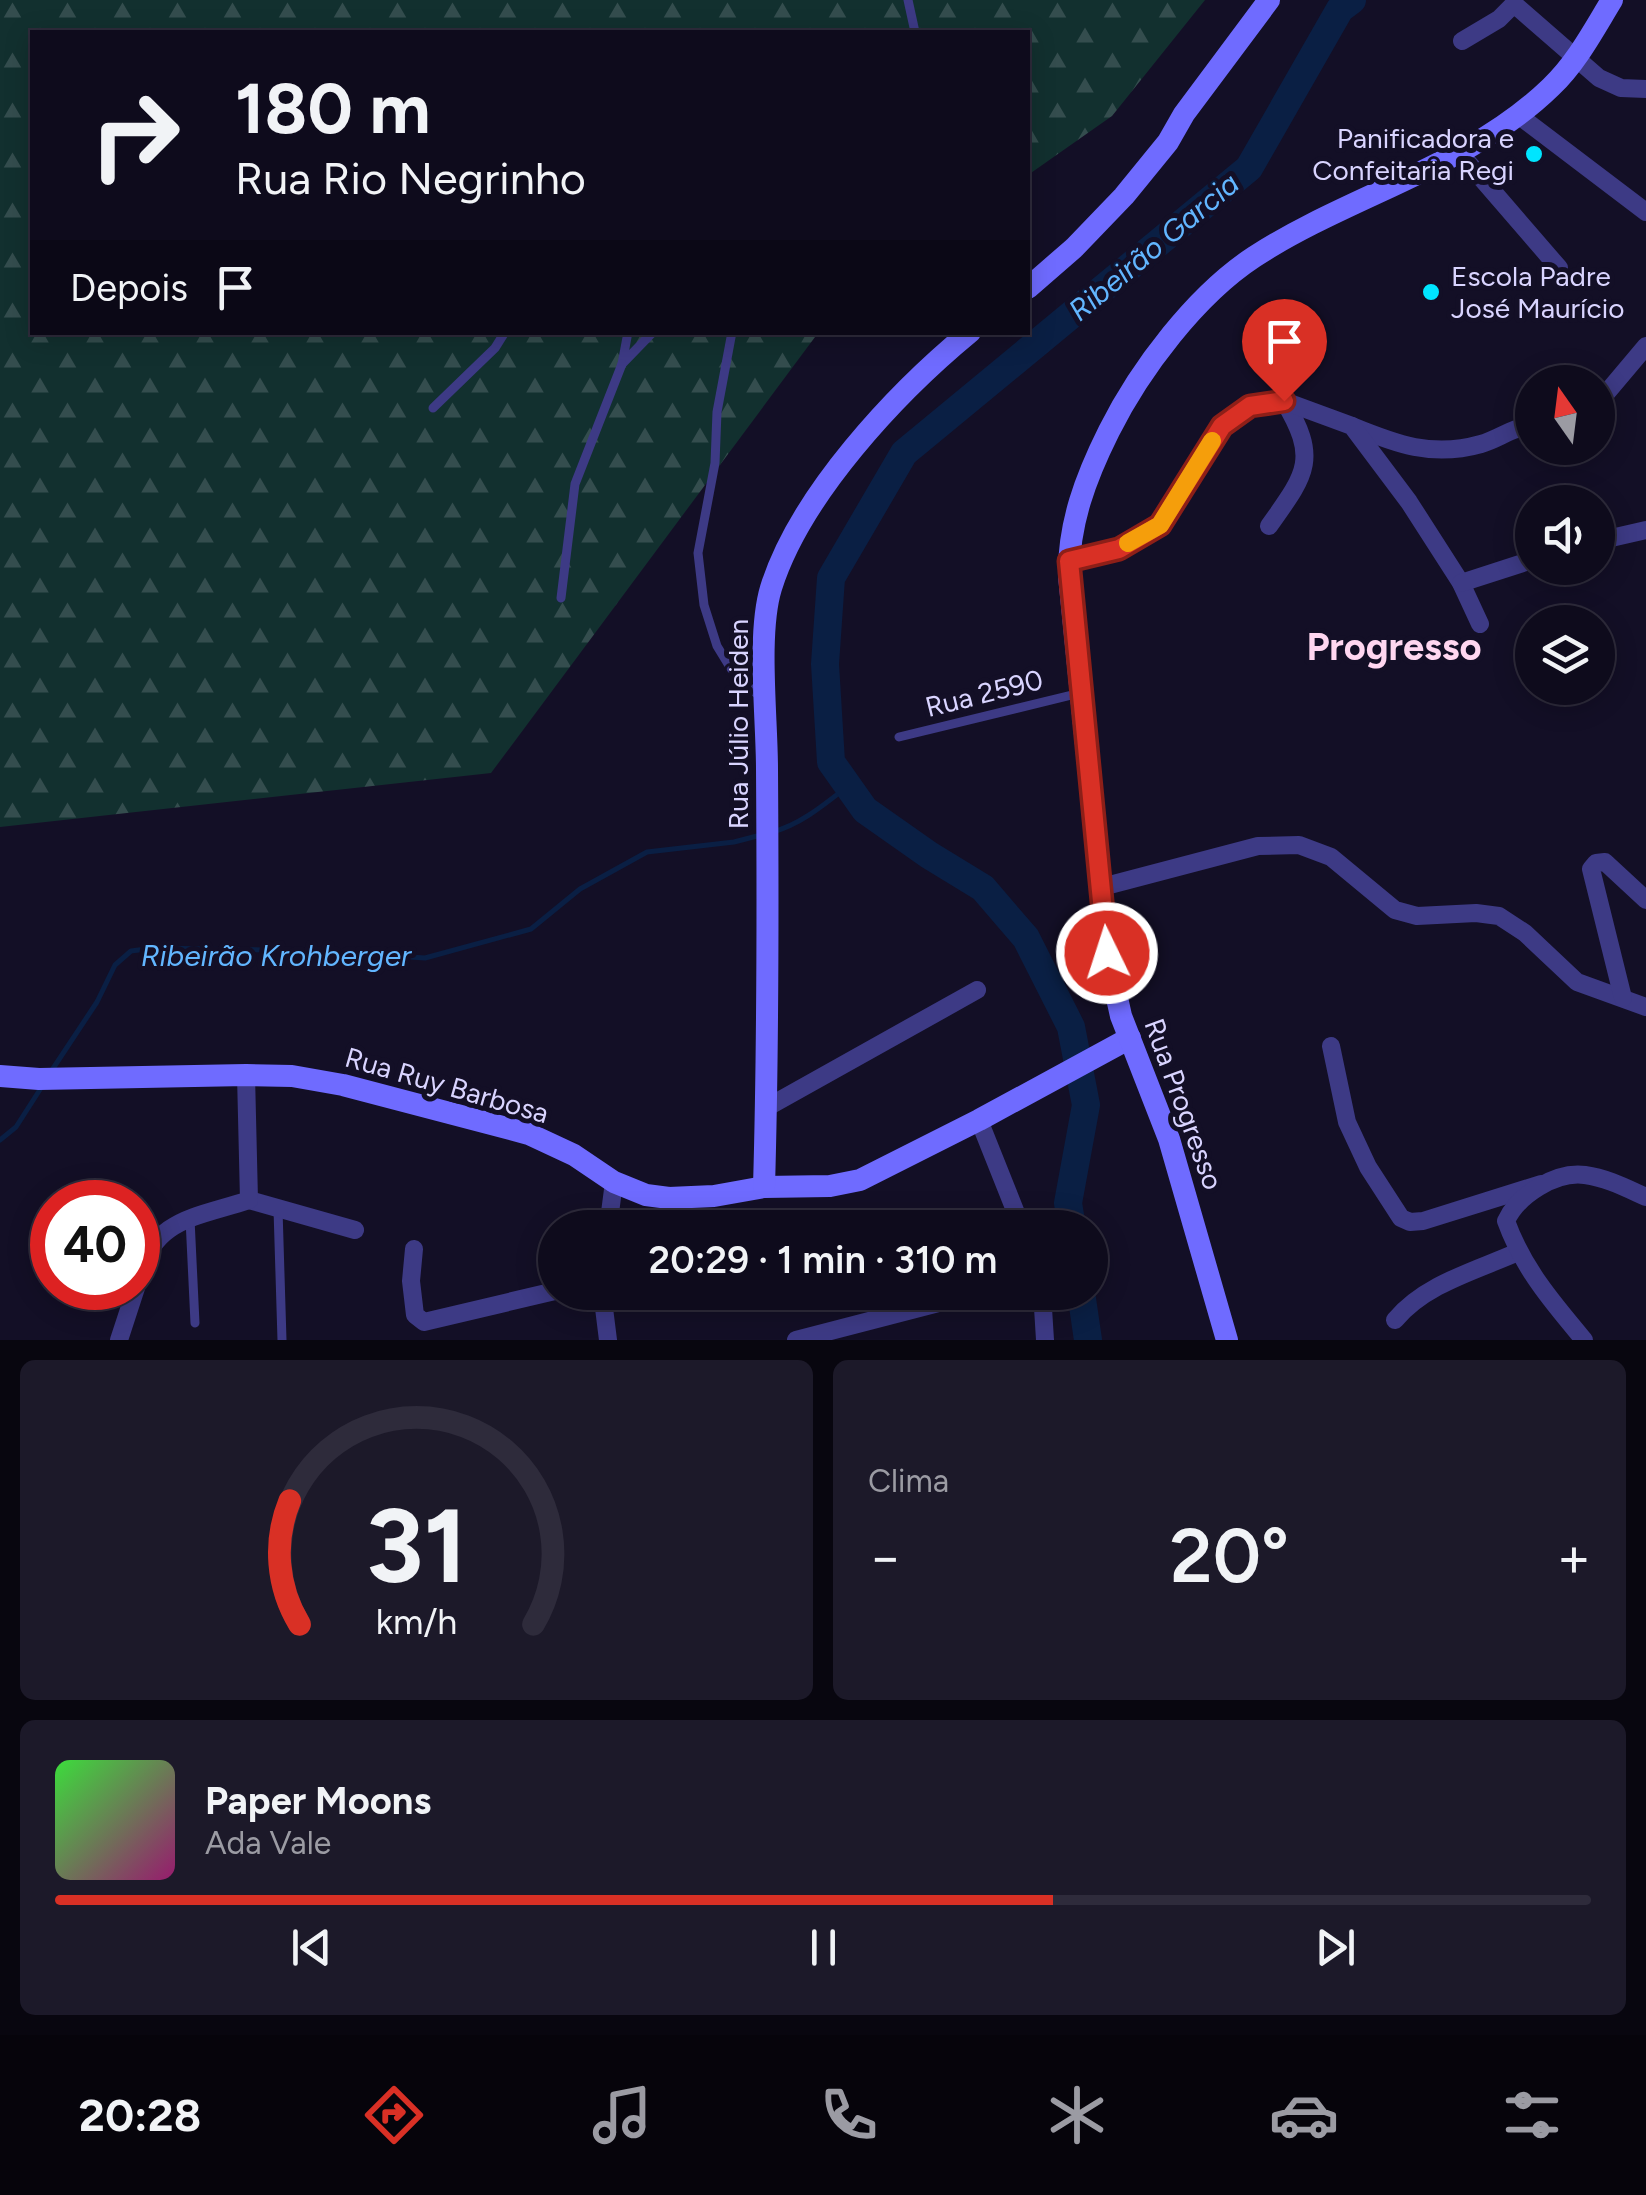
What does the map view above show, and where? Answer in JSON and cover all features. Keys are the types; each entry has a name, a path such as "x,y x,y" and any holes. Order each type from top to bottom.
{"street":[{"path":"1030,286 1124,196 1168,142 1184,114 1268,0"},
{"name":"Rua Progresso","path":"1228,1340 1169,1139 1121,1016 1107,953 1080,693 1069,561 1071,532 1089,471 1120,409 1159,351 1209,295 1253,258 1458,151 1518,115 1577,58 1612,0"},
{"path":"1462,41 1514,4 1599,78 1621,88 1646,89"},
{"path":"1518,115 1646,212"},
{"path":"1458,151 1559,268"},
{"name":"Rua Júlio Heiden","path":"764,1187 768,814 764,631 771,590 790,543 831,479 875,423 966,335"},
{"path":"1615,383 1646,346"},
{"path":"1069,561 1119,549 1160,525 1222,426 1250,406 1284,401 1405,448 1454,450 1484,443 1515,429"},
{"path":"1269,526 1299,484 1306,456 1302,432 1284,401"},
{"path":"1352,426 1410,502 1461,584 1480,624"},
{"path":"1615,537 1646,530"},
{"path":"1461,584 1515,566"},
{"path":"1102,886 1258,846 1299,844 1332,857 1395,910 1417,916 1499,916 1526,933 1576,982 1646,1007"},
{"path":"1623,998 1591,869 1596,862 1605,862 1646,900"},
{"path":"766,1108 977,990"},
{"name":"Rua Ruy Barbosa","path":"0,1076 292,1076 343,1085 529,1134 574,1155 614,1182 646,1195 669,1198 714,1196 764,1187 830,1186 860,1180 1130,1038"},
{"path":"1331,1046 1347,1122 1368,1168 1400,1218 1422,1221 1580,1174 1608,1180 1646,1197"},
{"path":"246,1075 249,1200"},
{"path":"979,1120 1015,1210"},
{"path":"610,1210 614,1182"},
{"path":"1542,1184 1512,1208 1506,1221 1518,1252 1542,1292 1584,1340"},
{"path":"160,1237 190,1219 249,1200 355,1230"},
{"path":"414,1249 411,1280 415,1315 424,1322 538,1295"},
{"path":"1396,1320 1410,1302 1430,1290 1518,1252"},
{"path":"119,1340 129,1310"},
{"path":"604,1310 608,1340"},
{"path":"796,1340 912,1310"},
{"path":"1043,1310 1045,1340"}],"lane":[{"path":"908,0 915,30"},
{"path":"432,408 496,348 503,335"},
{"path":"561,598 574,484 622,364 627,335"},
{"path":"622,364 650,335"},
{"path":"731,335 717,412 715,463 698,554 704,605 717,646 736,677 767,702"},
{"name":"Rua 2590","path":"899,737 1080,693"},
{"path":"278,1209 282,1340"},
{"path":"190,1219 196,1323"}],"green space":[{"path":"0,0 1205,0 1112,116 1030,174 1030,30 30,30 30,335 817,335 491,773 0,827"}],"waterway":[{"name":"Ribeirão Garcia","path":"1069,1210 1086,1105 1071,1027 1026,938 983,888 865,810 831,762 825,664 831,578 904,453 1249,168 1340,9 1352,0"},
{"name":"Ribeirão Krohberger","path":"772,832 802,819 848,786"},
{"name":"Ribeirão Krohberger","path":"52,1070 97,1002 115,965 131,951 324,951 425,958 531,929 580,889 647,852 761,835"},
{"name":"Ribeirão Krohberger","path":"0,1140 16,1127 41,1088"},
{"name":"Ribeirão Garcia","path":"1084,1310 1088,1340"}],"slow traffic":[{"path":"1128,543 1160,525 1212,441"}],"place":[{"name":"Panificadora e Confeitaria Regi","path":"1534,154"},
{"name":"Escola Padre José Maurício","path":"1431,292"}],"district":[{"name":"Progresso","path":"1394,647"}],"route":[{"path":"1107,953 1069,561 1119,549 1160,525 1222,426 1250,406 1284,401"}]}
